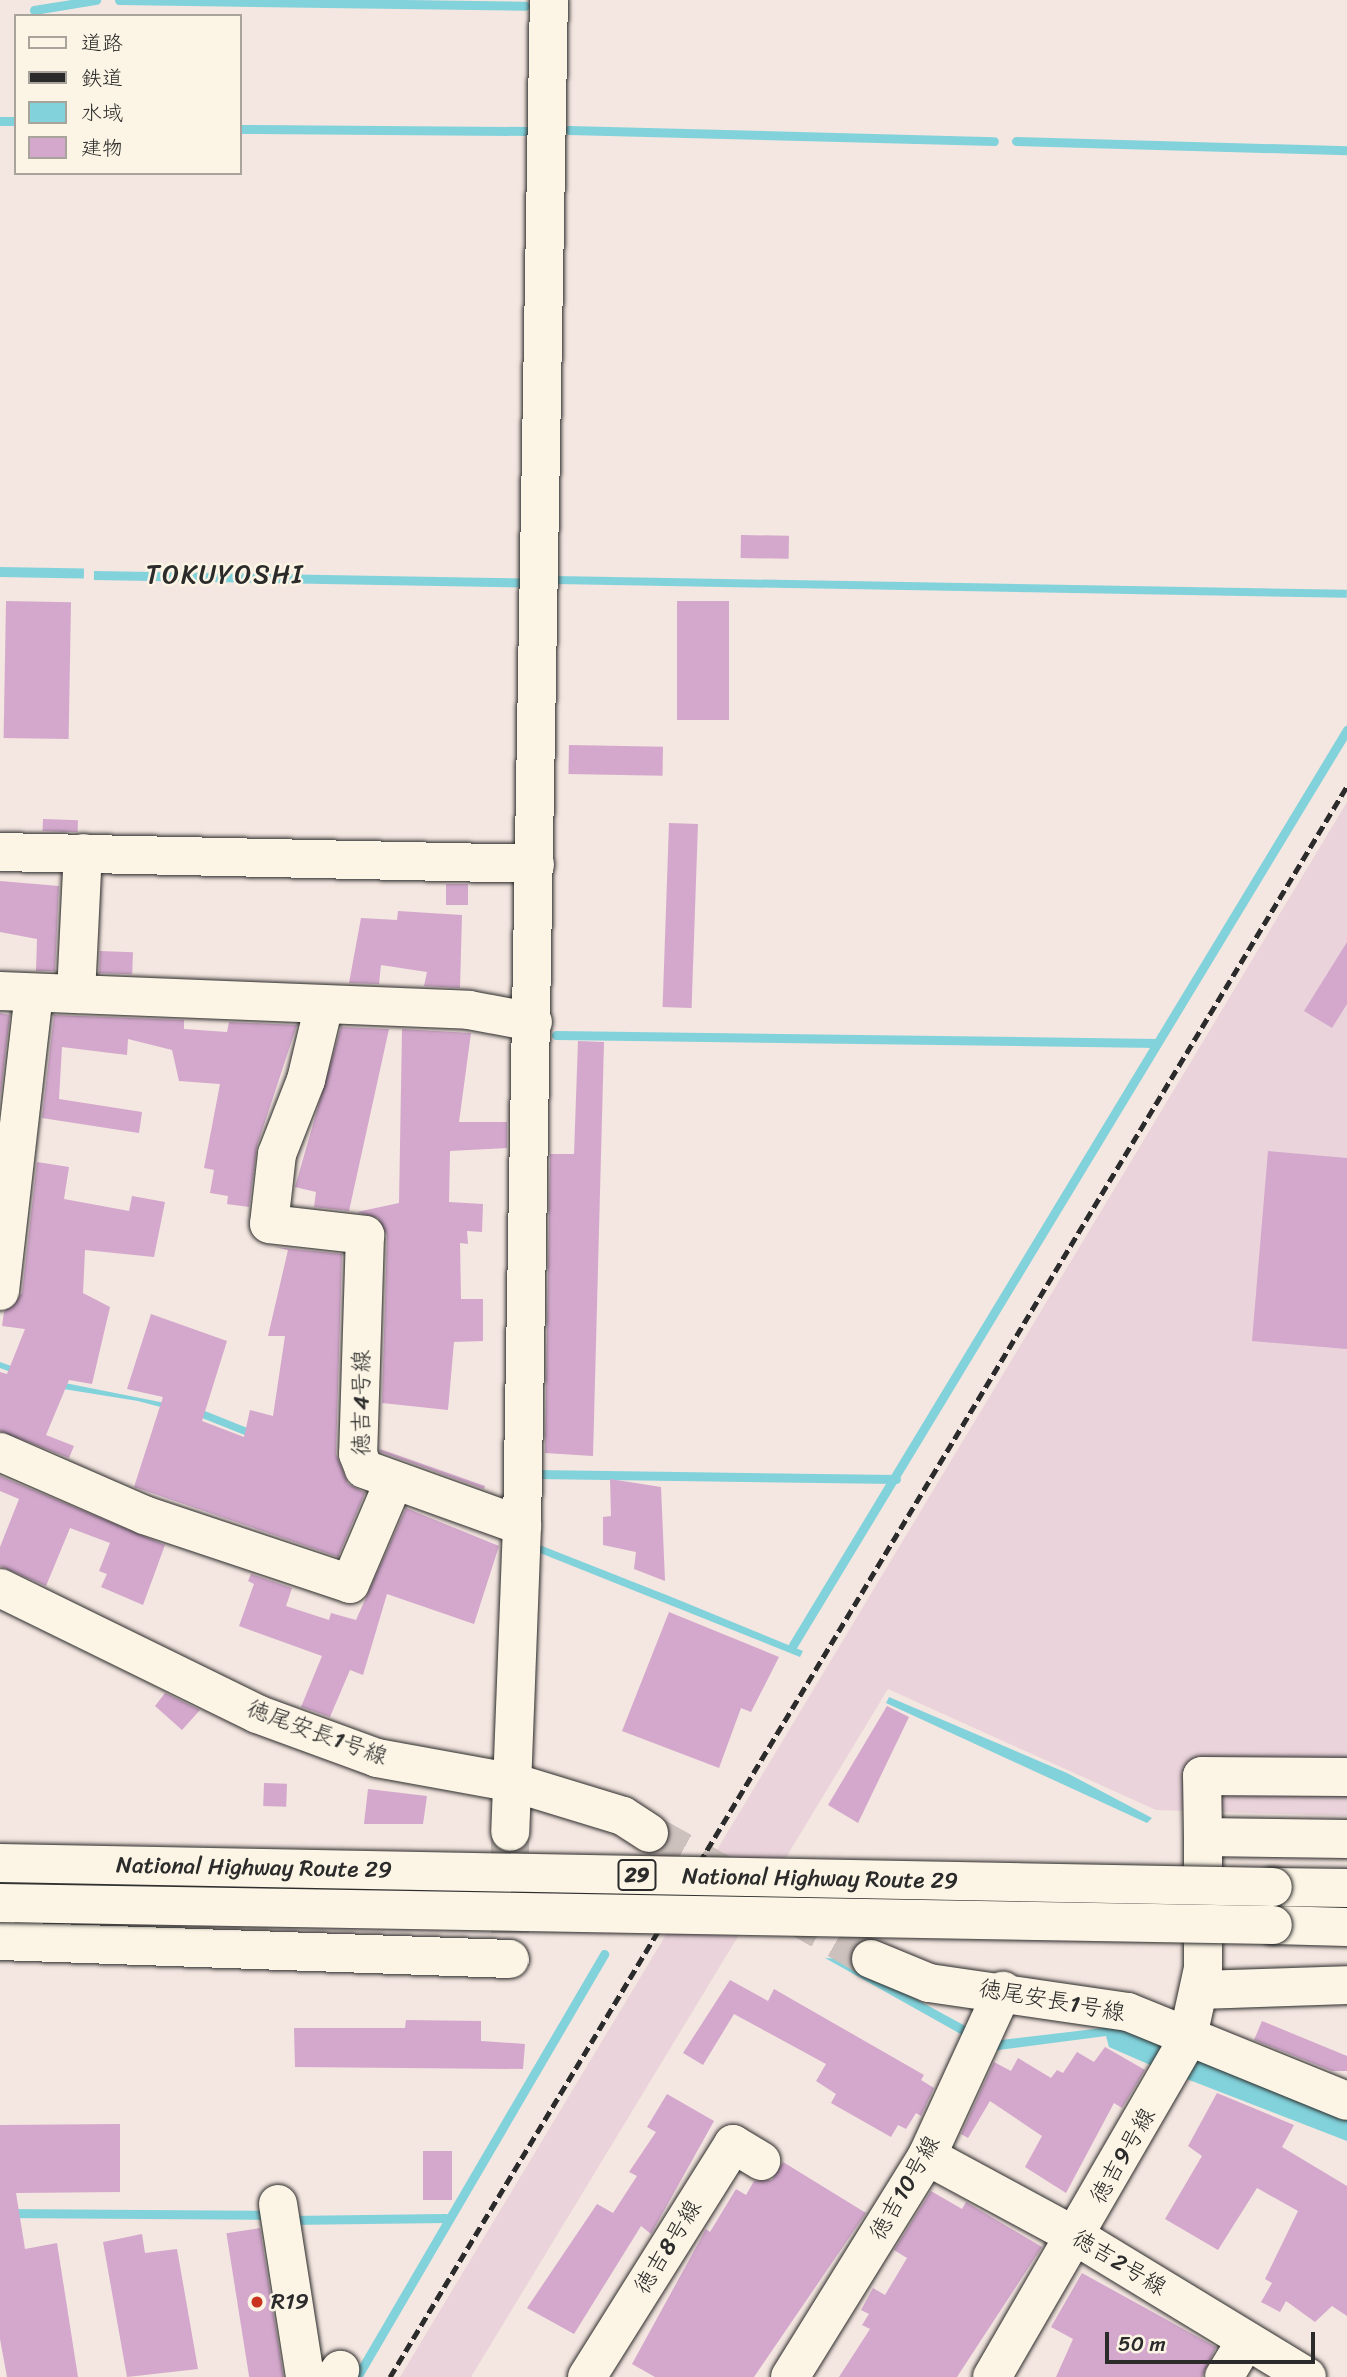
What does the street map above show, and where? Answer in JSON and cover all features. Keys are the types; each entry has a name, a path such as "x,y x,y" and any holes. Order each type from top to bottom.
{"main road":[{"path":"510,1832 515,1783 533,1022 549,0"},
{"path":"0,852 536,864"},
{"path":"76,994 83,853"},
{"path":"0,1291 17,992 469,1010 533,1022"},
{"name":"徳吉4号線","path":"324,1005 306,1080 277,1154 269,1224 365,1235 358,1454 364,1469 522,1526"},
{"path":"0,1452 144,1515 351,1584 394,1481"},
{"name":"徳尾安長1号線","path":"0,1588 257,1714 377,1758 515,1783 623,1816 649,1833"},
{"name":"徳吉9号線","path":"992,2377 1077,2236 1179,2056 1200,1990 1202,1776 1347,1777"},
{"path":"1203,1837 1347,1839"},
{"name":"National Highway Route 29","path":"0,1863 1347,1888"},
{"name":"National Highway Route 29","path":"0,1903 1347,1927"},
{"path":"0,1941 510,1959"},
{"name":"徳尾安長1号線","path":"871,1959 929,1983 1003,1991 1128,2012 1179,2056 1347,2101"},
{"path":"1200,1990 1347,1985"},
{"name":"徳吉10号線","path":"790,2377 926,2156 1003,1991"},
{"name":"徳吉8号線","path":"600,2373 733,2144 761,2161"},
{"name":"徳吉2号線","path":"926,2156 1077,2236 1245,2342 1307,2377"},
{"path":"278,2204 327,2375"},
{"path":"1224,2377 1245,2342"}],"shaded area":[{"path":"1347,802 1347,1816 1156,1810 888,1689 471,2377 400,2377"}],"water":[{"path":"0,567 84,568 84,578 0,577"},
{"path":"94,571 525,579 525,588 94,580"},
{"path":"556,576 1347,590 1347,598 556,584"},
{"path":"0,1362 50,1380 205,1411 302,1450 298,1456 202,1418 138,1401 51,1387 0,1368"},
{"path":"532,1542 803,1651 800,1657 530,1549"},
{"path":"889,1697 1067,1773 1152,1818 1147,1823 886,1703"},
{"path":"825,1958 842,1959 993,2041 1103,2028 1106,2021 1347,2117 1347,2141 1148,2064 1109,2047 1106,2036 991,2051"}],"building":[{"path":"741,535 789,536 789,559 741,558"},
{"path":"6,601 71,602 69,739 4,738"},
{"path":"677,601 729,601 729,720 677,720"},
{"path":"569,745 663,747 662,776 568,774"},
{"path":"43,819 78,820 78,832 43,831"},
{"path":"669,823 698,824 692,1008 663,1007"},
{"path":"0,881 59,886 55,971 36,971 37,939 0,932"},
{"path":"446,884 468,884 468,905 446,905"},
{"path":"398,911 462,915 460,988 424,986 427,972 381,965 379,984 349,983 361,918 397,920"},
{"path":"1347,942 1347,1004 1332,1028 1304,1011"},
{"path":"100,951 133,952 132,974 99,973"},
{"path":"0,1013 10,1015 0,1099"},
{"path":"54,1015 184,1020 184,1029 227,1032 229,1022 297,1025 257,1146 249,1207 227,1204 228,1196 210,1193 214,1170 204,1168 220,1084 179,1081 172,1050 128,1039 127,1055 62,1047 59,1099 142,1112 139,1133 42,1118"},
{"path":"341,1027 389,1029 349,1211 314,1207 316,1192 295,1187"},
{"path":"402,1029 471,1033 459,1122 507,1122 507,1148 450,1151 449,1202 483,1204 482,1232 467,1231 468,1244 460,1243 461,1299 483,1299 483,1341 454,1342 448,1410 382,1403 387,1235 378,1218 357,1212 399,1203"},
{"path":"578,1041 604,1042 593,1456 545,1453 550,1154 574,1154"},
{"path":"1268,1151 1347,1158 1347,1349 1252,1341"},
{"path":"37,1162 69,1167 64,1199 129,1211 132,1196 165,1202 154,1257 85,1250 83,1293 110,1307 92,1384 69,1380 46,1435 74,1446 69,1458 0,1431 0,1372 7,1374 25,1329 2,1326 4,1312 22,1293"},
{"path":"275,1247 342,1254 336,1454 348,1484 365,1493 338,1557 134,1487 163,1397 127,1389 151,1314 227,1341 202,1421 244,1437 250,1410 273,1416 285,1336 268,1336 288,1250"},
{"path":"380,1449 485,1486 484,1489 381,1452"},
{"path":"0,1476 165,1545 143,1605 101,1587 107,1574 99,1571 110,1543 70,1528 46,1586 0,1566 0,1547 19,1499 0,1491"},
{"path":"610,1479 661,1487 665,1581 634,1569 636,1552 603,1545 603,1517 611,1516"},
{"path":"406,1508 499,1546 474,1624 387,1594 363,1675 350,1670 330,1717 301,1707 322,1656 239,1626 254,1584 248,1581 251,1574 292,1588 286,1606 329,1620 331,1613 356,1620"},
{"path":"669,1612 779,1657 751,1712 741,1708 719,1768 622,1731"},
{"path":"165,1693 200,1710 182,1730 155,1706"},
{"path":"887,1706 909,1717 858,1823 828,1805"},
{"path":"264,1783 287,1784 286,1807 263,1806"},
{"path":"368,1789 427,1796 423,1824 364,1824"},
{"path":"730,1980 768,2001 774,1989 924,2075 921,2080 934,2088 921,2116 916,2113 906,2129 898,2125 891,2137 831,2103 836,2094 816,2081 826,2064 734,2014 703,2065 683,2053"},
{"path":"406,2020 481,2021 481,2041 525,2044 523,2069 295,2067 294,2028 405,2028"},
{"path":"1262,2021 1347,2056 1347,2071 1332,2071 1254,2040"},
{"path":"1105,2047 1145,2070 1122,2108 1114,2103 1066,2193 1025,2167 1042,2136 990,2101 968,2138 961,2134 994,2062 1011,2071 1018,2058 1051,2078 1057,2070 1063,2073 1077,2052 1094,2062"},
{"path":"1217,2093 1294,2125 1282,2147 1347,2186 1347,2316 1332,2306 1315,2322 1286,2301 1280,2312 1261,2302 1272,2283 1265,2279 1298,2211 1257,2188 1218,2250 1165,2219 1202,2156 1188,2146"},
{"path":"667,2094 714,2121 651,2234 641,2226 574,2334 527,2308 597,2204 613,2213 637,2176 629,2172 656,2132 647,2127"},
{"path":"120,2124 120,2192 16,2193 25,2249 57,2243 78,2377 7,2377 0,2339 0,2125"},
{"path":"423,2151 452,2151 452,2200 423,2200"},
{"path":"783,2162 866,2213 754,2377 655,2377 632,2364 706,2229 710,2232 736,2189 746,2195 754,2181 772,2180"},
{"path":"931,2191 962,2209 966,2202 1042,2247 957,2377 839,2377 870,2329 862,2325 869,2314 861,2310 873,2288 885,2295 907,2258 894,2250"},
{"name":"R19","path":"260,2228 284,2377 249,2377 226,2233"},
{"path":"142,2234 145,2253 177,2249 198,2369 127,2377 103,2242"},
{"path":"1082,2273 1216,2347 1202,2377 1056,2377 1073,2339 1051,2327"}],"waterway":[{"path":"34,10 96,0"},
{"path":"119,0 525,6"},
{"path":"0,121 14,121"},
{"path":"242,129 528,131"},
{"path":"569,130 994,141"},
{"path":"1016,141 1347,150"},
{"path":"793,1645 1347,730"},
{"path":"556,1035 1157,1043"},
{"path":"536,1474 896,1479"},
{"path":"357,2377 604,1954"},
{"path":"0,2213 267,2215"},
{"path":"288,2220 445,2218"}],"tunnel":[{"path":"649,1833 738,1883"},
{"path":"510,1838 510,1959"},
{"path":"788,1911 871,1959"}],"railway":[{"path":"390,2377 1347,786"}],"place":[{"name":"R19","path":"257,2302"}],"district":[{"name":"TOKUYOSHI","path":"225,575"}]}
